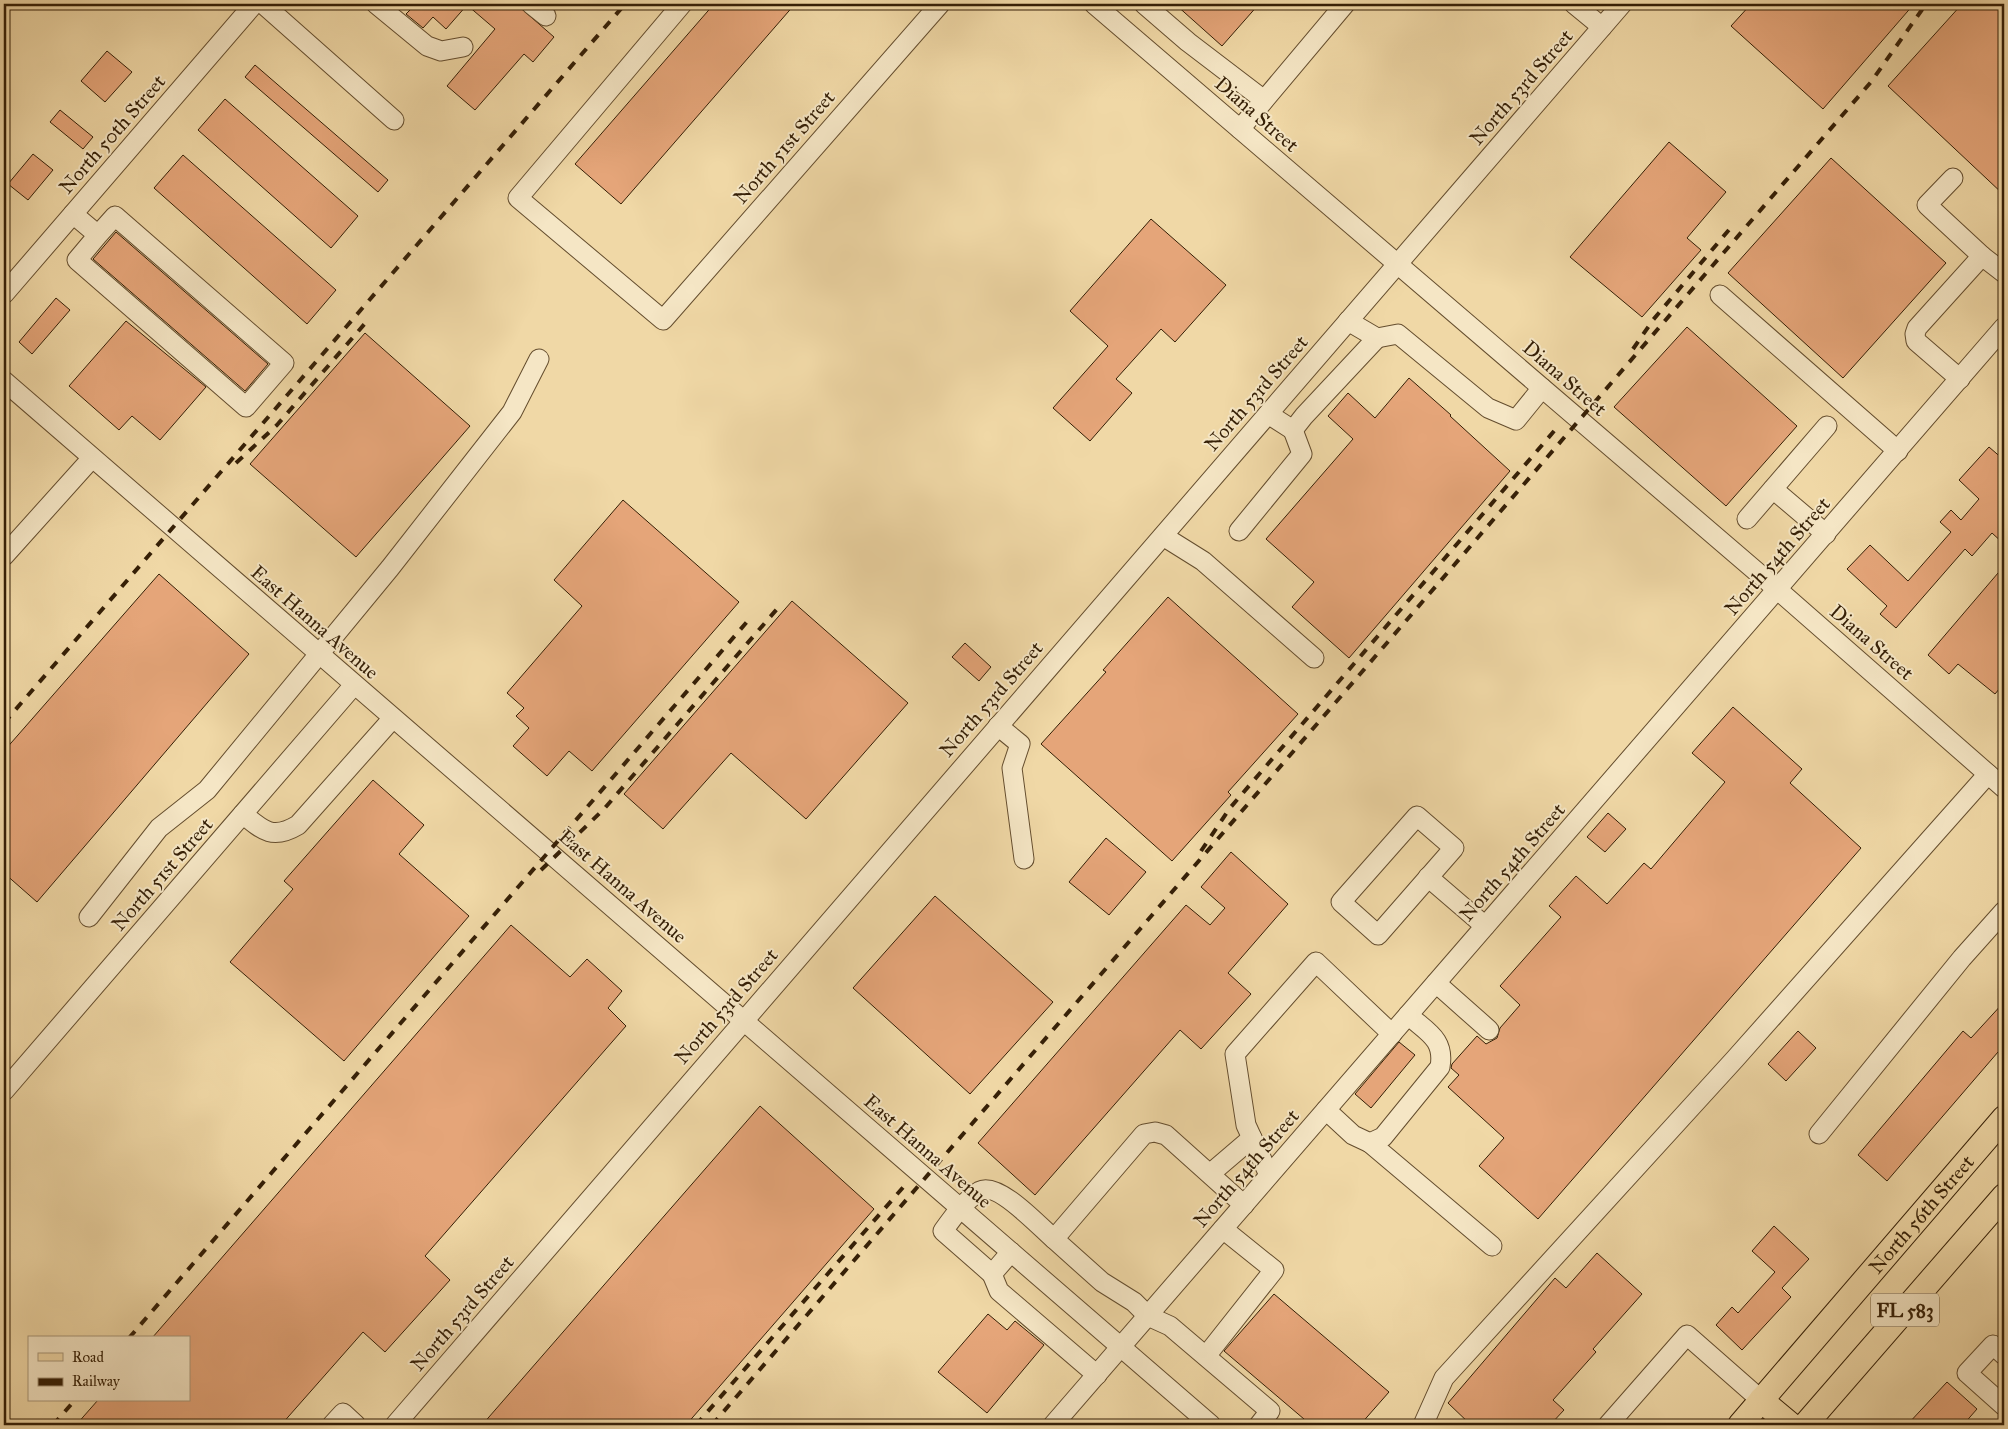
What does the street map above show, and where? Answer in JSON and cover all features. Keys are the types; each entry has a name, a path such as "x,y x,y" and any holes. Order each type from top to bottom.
{"main road":[{"name":"North 56th Street","path":"1740,1425 2004,1118"},
{"name":"FL 583","path":"1805,1425 2004,1196"},
{"path":"1761,1400 1791,1425"}],"street":[{"name":"North 50th Street","path":"4,294 254,4"},
{"path":"263,4 394,120"},
{"path":"376,4 427,46 441,52 463,47"},
{"path":"531,4 546,16"},
{"name":"North 51st Street","path":"682,4 518,198 663,320 940,4"},
{"name":"Diana Street","path":"1094,4 1778,590 2004,788"},
{"path":"1144,4 1188,42 1264,100"},
{"path":"1240,129 1345,4"},
{"path":"1574,4 1602,27"},
{"name":"North 53rd Street","path":"395,1425 1622,4"},
{"path":"1953,178 1926,206 2004,273"},
{"path":"73,214 98,235"},
{"path":"115,216 284,363 246,406 77,260 98,235 115,216"},
{"path":"1960,379 1916,341 1915,334 1917,328 1982,256"},
{"path":"1720,295 1898,451"},
{"path":"1348,321 1377,338"},
{"name":"North 54th Street","path":"1053,1425 2004,328"},
{"path":"1293,430 1377,338 1398,334 1488,408 1516,420 1542,388"},
{"path":"89,917 159,828 207,790 390,568 512,412 538,359"},
{"name":"East Hanna Avenue","path":"4,381 354,686 1211,1425"},
{"path":"1239,531 1302,454 1293,430 1268,414"},
{"path":"1747,519 1827,426"},
{"path":"4,556 92,458"},
{"path":"1773,489 1826,534"},
{"path":"1162,536 1203,561 1314,658"},
{"name":"North 51st Street","path":"4,1091 354,686"},
{"path":"244,814 259,827 272,833 286,832 298,825 392,718"},
{"path":"998,726 1020,744 1012,768 1024,859"},
{"path":"1422,1425 1444,1378 1735,1059 1988,774"},
{"path":"1417,816 1454,848 1428,877 1378,935 1341,902 1417,816"},
{"path":"1428,877 1485,926"},
{"path":"1819,1134 1962,958 2004,911"},
{"path":"1269,1175 1246,1125 1235,1054 1316,962 1392,1034"},
{"path":"1436,983 1489,1030"},
{"path":"1370,1143 1383,1137 1440,1067 1443,1053 1439,1043 1408,1015"},
{"path":"1326,1110 1353,1135 1370,1143 1492,1246"},
{"path":"1054,1239 1144,1134 1155,1132 1166,1135 1244,1205"},
{"path":"1210,1173 1252,1138"},
{"path":"1097,1375 1063,1346 943,1231 960,1209 980,1191 990,1188 1001,1193 1102,1282 1134,1302 1148,1316 1170,1326 1206,1356 1270,1410 1258,1425"},
{"path":"1206,1356 1274,1270 1223,1229"},
{"path":"995,1282 1011,1252"},
{"path":"1608,1425 1686,1335 1761,1400"},
{"path":"2004,1355 1993,1345 1967,1373 2004,1406"},
{"path":"332,1425 342,1414 356,1425"}],"building":[{"path":"416,4 516,4 554,37 533,62 524,54 475,110 447,86 495,29 467,5 446,29 433,17 423,28 406,14"},
{"path":"714,4 795,4 621,204 575,164"},
{"path":"1175,4 1259,4 1222,46"},
{"path":"1751,4 1914,4 1823,109 1731,26"},
{"path":"1962,4 2004,4 2004,195 1888,86"},
{"path":"107,51 132,72 105,102 81,81"},
{"path":"255,65 388,180 378,192 245,77"},
{"path":"225,99 358,216 331,248 198,130"},
{"path":"60,110 93,137 83,149 50,122"},
{"path":"1669,142 1726,192 1687,238 1701,250 1642,317 1570,257"},
{"path":"33,154 53,170 28,200 8,184"},
{"path":"183,155 336,290 307,324 154,188"},
{"path":"1831,158 1946,263 1843,378 1728,273"},
{"path":"1151,219 1226,285 1175,342 1161,329 1116,379 1132,393 1090,441 1053,408 1108,346 1070,311"},
{"path":"116,232 268,364 245,391 93,259"},
{"path":"56,298 70,310 32,354 19,342"},
{"path":"126,321 206,387 160,440 132,416 119,430 69,386"},
{"path":"1687,327 1797,426 1726,506 1614,407"},
{"path":"365,333 470,426 356,557 250,464"},
{"path":"1409,378 1510,471 1349,658 1292,607 1314,582 1266,539 1353,439 1328,416 1348,393 1375,418"},
{"path":"1989,447 2004,460 2004,544 1992,533 1972,556 1965,549 1896,628 1880,614 1887,606 1847,569 1870,545 1908,581 1951,532 1940,522 1951,510 1961,520 1979,499 1959,480"},
{"path":"623,500 739,602 592,771 569,751 547,776 513,746 529,728 516,716 524,708 507,693 582,606 554,580"},
{"path":"2004,566 2004,683 1995,694 1958,664 1949,674 1928,655"},
{"path":"159,574 249,654 37,902 4,873 4,751"},
{"path":"1168,597 1298,714 1228,792 1231,795 1172,861 1041,744 1106,672 1103,670"},
{"path":"792,601 908,703 806,819 731,753 663,829 624,794"},
{"path":"965,643 991,667 979,681 952,657"},
{"path":"1733,707 1802,769 1790,783 1861,848 1538,1219 1479,1166 1504,1138 1448,1087 1459,1075 1451,1068 1452,1064 1477,1036 1486,1044 1497,1038 1500,1028 1520,1005 1500,986 1561,917 1549,906 1576,876 1607,904 1644,863 1651,869 1725,782 1692,753"},
{"path":"373,780 424,825 399,854 469,916 344,1061 230,962 293,889 284,881"},
{"path":"1608,813 1626,829 1605,852 1587,837"},
{"path":"1106,838 1146,872 1109,915 1069,882"},
{"path":"1231,852 1288,904 1228,973 1251,994 1201,1049 1180,1030 1035,1195 978,1143 1186,905 1210,925 1225,908 1201,887"},
{"path":"935,896 1053,1002 970,1094 853,988"},
{"path":"511,925 570,977 587,959 622,991 608,1008 626,1026 425,1256 450,1280 385,1352 363,1332 281,1425 76,1425 96,1402 190,1402 190,1336 154,1336"},
{"path":"2004,1002 2004,1058 1998,1052 1887,1181 1858,1155 1963,1031 1971,1038"},
{"path":"1798,1031 1816,1048 1786,1081 1768,1064"},
{"path":"1399,1042 1415,1055 1371,1108 1355,1094"},
{"path":"760,1106 874,1209 686,1425 482,1425"},
{"path":"1774,1226 1809,1259 1782,1288 1791,1297 1742,1350 1716,1325 1732,1307 1738,1313 1775,1272 1752,1251"},
{"path":"1597,1253 1642,1294 1593,1349 1596,1352 1553,1400 1564,1410 1550,1425 1471,1425 1448,1403 1555,1278 1566,1288"},
{"path":"1274,1294 1389,1392 1360,1425 1311,1425 1224,1351"},
{"path":"988,1314 1007,1330 1015,1321 1044,1345 987,1413 938,1372"},
{"path":"1947,1382 1977,1409 1963,1425 1907,1425"}],"railway":[{"path":"4,723 625,4"},
{"path":"712,1425 1871,82 1926,4"},
{"path":"1633,349 1653,320 1733,225"},
{"path":"236,463 277,425 368,320"},
{"path":"1201,851 1230,808 1555,430"},
{"path":"541,870 604,809 777,609"},
{"path":"131,1336 752,616"},
{"path":"696,1425 906,1184"},
{"path":"53,1425 73,1402"}]}
